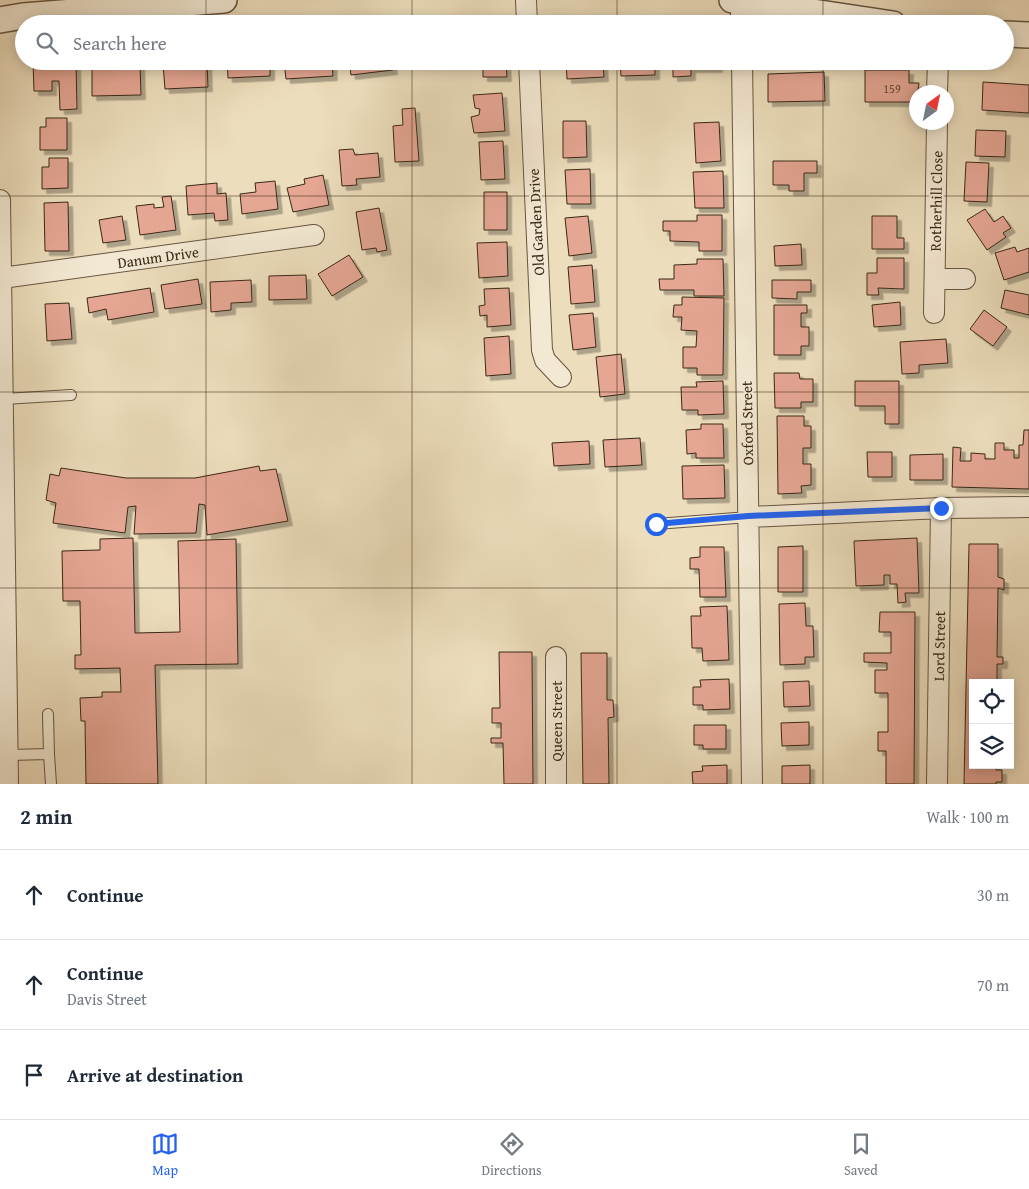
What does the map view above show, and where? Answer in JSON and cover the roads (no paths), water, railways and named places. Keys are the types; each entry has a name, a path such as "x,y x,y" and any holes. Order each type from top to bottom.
{"street":[{"path":"36,15 224,0"},
{"path":"526,0 527,15"},
{"path":"738,8 806,15"},
{"path":"0,20 15,17"},
{"path":"1014,34 1029,35"},
{"name":"Old Garden Drive","path":"529,70 542,350 545,360 561,377"},
{"name":"Oxford Street","path":"742,70 752,784"},
{"path":"937,85 938,70"},
{"name":"Rotherhill Close","path":"934,313 937,130"},
{"path":"0,200 8,784"},
{"name":"Danum Drive","path":"2,278 314,235"},
{"path":"935,279 965,279"},
{"path":"748,516 941,508 1029,507"},
{"name":"Lord Street","path":"937,784 941,508"},
{"name":"Queen Street","path":"556,657 556,784"}],"lane":[{"path":"4,399 71,396"},
{"path":"656,524 748,516"},
{"path":"48,714 51,784"},
{"path":"8,754 49,754"}]}
